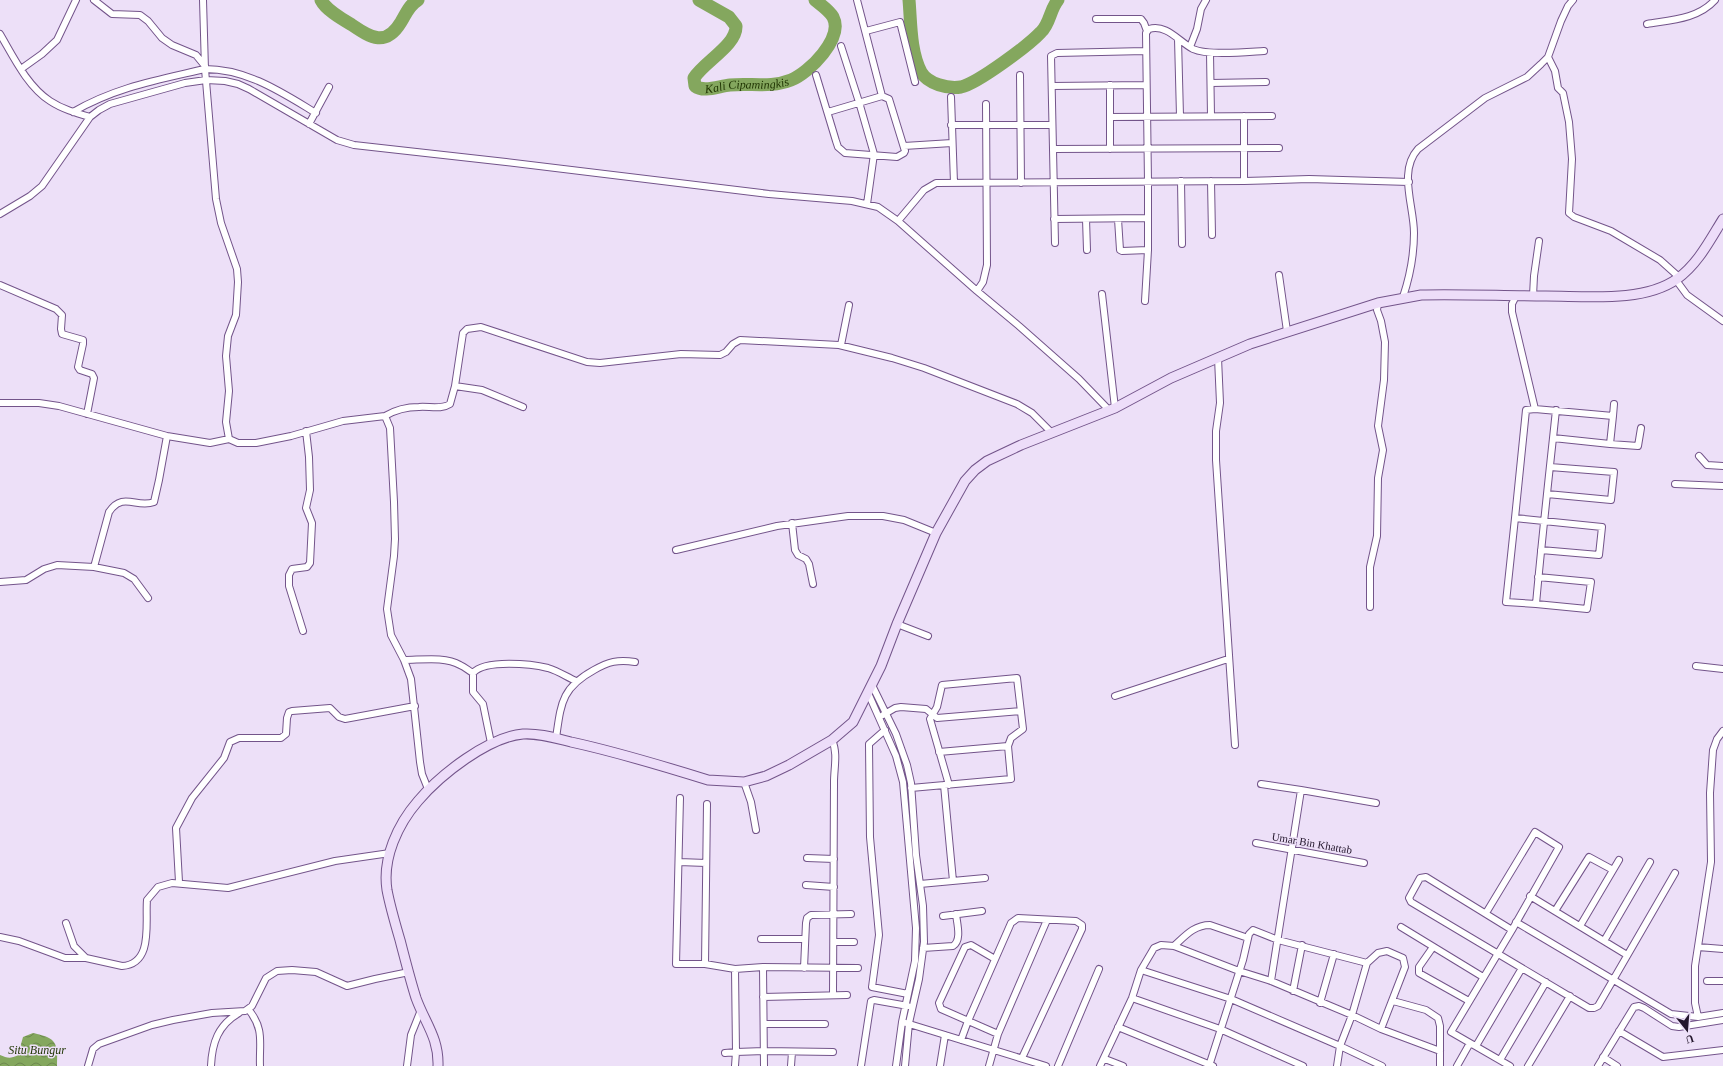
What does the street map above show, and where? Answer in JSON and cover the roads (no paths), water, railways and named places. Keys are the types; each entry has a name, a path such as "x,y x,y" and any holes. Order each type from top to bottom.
{"street":[{"path":"21,69 42,54 57,40 76,0"},
{"path":"94,0 112,14 140,15 148,21 162,38 172,45 196,55 205,68"},
{"path":"203,0 205,68 216,198 221,222 237,269 238,282 236,315 228,336 226,356 229,391 226,422 229,439"},
{"path":"866,0 858,1 882,96"},
{"path":"1190,47 1197,29 1201,9 1206,0"},
{"path":"1403,297 1413,250 1414,221 1409,182 1409,165 1414,153 1486,98 1527,77 1548,57 1561,21 1568,6 1573,0"},
{"path":"1648,24 1683,19 1710,6 1715,0"},
{"path":"1096,19 1141,19 1144,23 1146,31 1148,250 1145,301"},
{"path":"866,31 900,22 915,82"},
{"path":"1146,31 1152,28 1160,28 1194,50 1210,52 1264,51"},
{"path":"0,34 21,69 35,88 48,100 73,112 90,117"},
{"path":"1178,39 1180,116"},
{"path":"841,46 874,154 867,204"},
{"path":"1054,243 1052,86 1050,58 1054,53 1145,51"},
{"path":"1210,52 1212,116"},
{"path":"1548,57 1555,71 1558,88 1563,93 1569,122 1572,159 1569,213 1574,217 1617,234 1660,260 1679,281 1687,295 1723,321"},
{"path":"73,112 93,100 110,93 205,68 229,71 266,84 316,113"},
{"path":"816,75 836,141 841,151 845,153 900,156 904,153 904,146 889,99 882,96 828,112"},
{"path":"1020,75 1022,183"},
{"path":"167,78 167,87"},
{"path":"0,214 30,196 42,186 90,117 99,110 110,104 167,87 206,80 225,81 238,84 260,95 338,140 367,148 514,163 770,194 867,204 878,207 898,221 977,292 1019,326 1112,409"},
{"path":"1211,83 1266,82"},
{"path":"260,95 266,84"},
{"path":"1110,85 1110,149"},
{"path":"1052,86 1146,85"},
{"path":"309,124 329,88"},
{"path":"951,97 954,183"},
{"path":"977,292 983,282 987,266 986,104"},
{"path":"1244,116 1244,181"},
{"path":"1110,117 1272,116"},
{"path":"951,125 1052,125"},
{"path":"904,146 952,143"},
{"path":"1053,149 1279,148"},
{"path":"898,221 919,195 930,185 936,183 1244,181 1316,179 1409,182"},
{"path":"1181,181 1182,244"},
{"path":"1212,181 1212,236"},
{"path":"1054,219 1148,218"},
{"path":"1086,219 1087,250"},
{"path":"1118,219 1120,250 1148,250"},
{"path":"438,1066 436,1044 431,1029 422,1013 409,972 387,890 386,867 398,832 411,809 428,789 452,769 491,743 523,734 556,738 594,747 708,780 746,786 834,743 853,722 870,689 899,624 936,533 965,481 975,470 996,456 1051,432 1112,409 1171,378 1219,362 1250,344 1287,331 1378,307 1403,297 1421,294 1514,299 1533,296 1623,296 1661,288 1679,281 1702,254 1723,219"},
{"path":"1533,296 1534,276 1539,242"},
{"path":"1279,275 1287,331"},
{"path":"0,285 56,309 62,315 60,329 62,334 83,340 78,367 80,370 92,374 94,378 87,414"},
{"path":"1102,294 1112,409"},
{"path":"1514,299 1512,312 1536,409"},
{"path":"841,345 849,305"},
{"path":"1370,607 1370,567 1377,536 1378,478 1383,450 1378,426 1384,380 1385,342 1378,307"},
{"path":"0,403 52,405 167,436 210,443 229,439 238,443 256,443 306,432 343,421 385,416 404,408 447,406 452,401 463,332 467,329 481,327 587,362 600,363 681,354 720,355 740,340 841,345 924,368 1017,404 1032,413 1051,432"},
{"path":"1219,362 1220,403 1216,430 1216,460 1228,622 1228,659 1235,745"},
{"path":"455,386 482,390 522,407"},
{"path":"1610,444 1614,404"},
{"path":"1538,577 1591,582 1587,609 1506,602 1526,410 1556,410 1613,416"},
{"path":"1536,604 1556,410"},
{"path":"385,416 390,428 395,539 387,609 391,635 404,660 411,679 420,762 422,774 428,789"},
{"path":"1553,438 1638,446 1641,428"},
{"path":"304,631 288,580 292,569 307,567 310,563 312,523 306,508 310,484 306,432"},
{"path":"94,567 109,512 113,505 120,501 148,504 154,502 160,480 167,436"},
{"path":"1699,456 1707,465 1723,466"},
{"path":"1547,494 1611,500 1614,472 1550,466"},
{"path":"1675,484 1723,486"},
{"path":"676,550 748,532 792,523 848,516 883,516 904,520 936,533"},
{"path":"1515,518 1602,527 1598,555 1541,550"},
{"path":"792,523 796,550 798,555 806,559 809,564 813,584"},
{"path":"0,582 26,580 44,569 57,565 94,567 124,573 134,579 148,598"},
{"path":"899,624 928,636"},
{"path":"1115,696 1228,659"},
{"path":"404,660 441,660 452,662 460,664 473,673"},
{"path":"556,738 560,711 567,693 576,681 612,661 635,662"},
{"path":"473,673 488,664 536,666 550,668 576,681"},
{"path":"1696,666 1723,669"},
{"path":"473,673 473,692 483,704 491,743"},
{"path":"911,788 947,785 1011,779 1008,746 1011,738 1023,729 1017,678 942,685 937,707 930,719 947,785 953,881"},
{"path":"870,689 886,714 902,749 907,765 911,788 924,925 924,948 909,1023 905,1066"},
{"path":"870,689 879,717 896,756 903,782 916,928 915,961 902,1022 896,1066"},
{"path":"179,882 176,828 192,798 224,758 228,745 232,741 239,738 281,738 286,734 287,715 292,711 330,708 339,717 345,719 415,706"},
{"path":"879,717 895,708 901,707 926,709 937,718 1021,711"},
{"path":"885,730 869,744 870,837 879,935 872,987 908,994"},
{"path":"1698,1017 1695,1003 1695,966 1711,862 1710,793 1713,750 1723,731"},
{"path":"833,995 834,782 836,758 834,743"},
{"path":"939,752 1008,746"},
{"path":"1261,784 1376,803"},
{"path":"746,786 751,802 756,830"},
{"path":"1271,981 1301,790"},
{"path":"680,798 676,964 705,964 735,969 763,967 858,968"},
{"path":"705,964 707,804"},
{"path":"1486,914 1535,832 1559,847 1498,954 1451,1032 1510,1066"},
{"name":"Umar Bin Khattab","path":"1256,843 1364,863"},
{"path":"0,937 19,941 57,956 86,958 122,966 133,964 137,962 148,933 147,900 158,887 172,882 179,882 228,888 335,862 390,853"},
{"path":"1555,911 1588,857 1613,870"},
{"path":"807,858 834,859"},
{"path":"1580,926 1619,860"},
{"path":"679,862 706,863"},
{"path":"1604,941 1650,862"},
{"path":"1512,930 1426,877 1419,879 1409,898 1498,954 1589,1008 1594,1008 1598,1006 1675,873"},
{"path":"920,884 985,878"},
{"path":"806,885 834,887"},
{"path":"1530,896 1627,955"},
{"path":"943,916 982,912"},
{"path":"804,968 807,918 811,915 851,914"},
{"path":"924,948 954,946 956,944 958,939 956,914"},
{"path":"961,1040 1011,923 1018,918 1076,921 1082,926 1082,930 1022,1058"},
{"path":"989,1066 998,1034 1048,920"},
{"path":"1516,922 1671,1014 1698,1017 1723,1013"},
{"path":"66,923 74,946 86,958"},
{"path":"1174,946 1194,929 1205,925 1210,925 1248,938"},
{"path":"1401,927 1484,977"},
{"path":"1118,1027 1210,1066 1249,934 1253,930 1278,940 1367,963"},
{"path":"760,939 806,939"},
{"path":"834,942 854,942"},
{"path":"995,959 971,945 965,947 939,1002 941,1009 998,1034"},
{"path":"1100,1066 1132,998 1141,970 1154,948 1161,945 1174,946 1239,971 1271,981 1320,1003 1352,1015 1381,1029 1440,1051"},
{"path":"1293,991 1302,945"},
{"path":"1433,947 1419,967 1419,973 1469,1001"},
{"path":"1698,947 1723,950"},
{"path":"1337,1066 1340,1046 1352,1015 1367,963 1378,953 1384,951 1404,958 1405,967 1381,1029"},
{"path":"1320,1003 1334,954"},
{"path":"763,967 764,1066"},
{"path":"1457,1066 1522,968"},
{"path":"735,969 735,1066"},
{"path":"1058,1066 1099,969"},
{"path":"211,1066 213,1043 228,1020 240,1012 248,1009 255,1001 266,978 277,971 292,970 316,972 347,986 409,972"},
{"path":"1141,970 1231,999 1340,1046 1382,1066"},
{"path":"1707,981 1723,981"},
{"path":"1500,1060 1546,982"},
{"path":"763,997 847,995"},
{"path":"1528,1066 1570,996"},
{"path":"1132,998 1220,1029 1303,1066"},
{"path":"861,1066 871,1001 874,1000 913,1007"},
{"path":"1392,1001 1426,1010 1436,1016 1440,1026 1440,1066"},
{"path":"1598,1066 1630,1011 1634,1007 1639,1006 1672,1026 1679,1027 1723,1020"},
{"path":"248,1009 256,1017 262,1041 260,1066"},
{"path":"88,1066 93,1049 99,1044 152,1025 212,1013 240,1012"},
{"path":"407,1066 411,1035 422,1013"},
{"path":"902,1022 1046,1066"},
{"path":"764,1024 825,1024"},
{"path":"1619,1031 1663,1057 1723,1050"},
{"path":"940,1066 945,1035"},
{"path":"725,1053 764,1051 833,1052"},
{"path":"791,1066 792,1052"},
{"path":"1603,1057 1617,1066"},
{"path":"1104,1059 1123,1066"}],"water":[{"name":"Situ Bungur","path":"33,1033 47,1037 54,1043 57,1052 57,1066 0,1066 0,1055 9,1058 18,1055 23,1037"}],"waterway":[{"name":"Kali Cipamingkis","path":"321,0 330,11 366,34 378,38 390,35 401,22 410,7 418,0"},
{"name":"Kali Cipamingkis","path":"699,0 729,17 736,26 735,33 726,47 694,78 695,86 703,89 730,85 776,84 791,80 807,70 823,54 834,35 835,25 833,17 815,0"},
{"name":"Kali Cipamingkis","path":"909,0 913,46 917,64 921,72 928,80 939,85 950,87 961,87 979,79 1035,38 1044,29 1058,0"}]}
